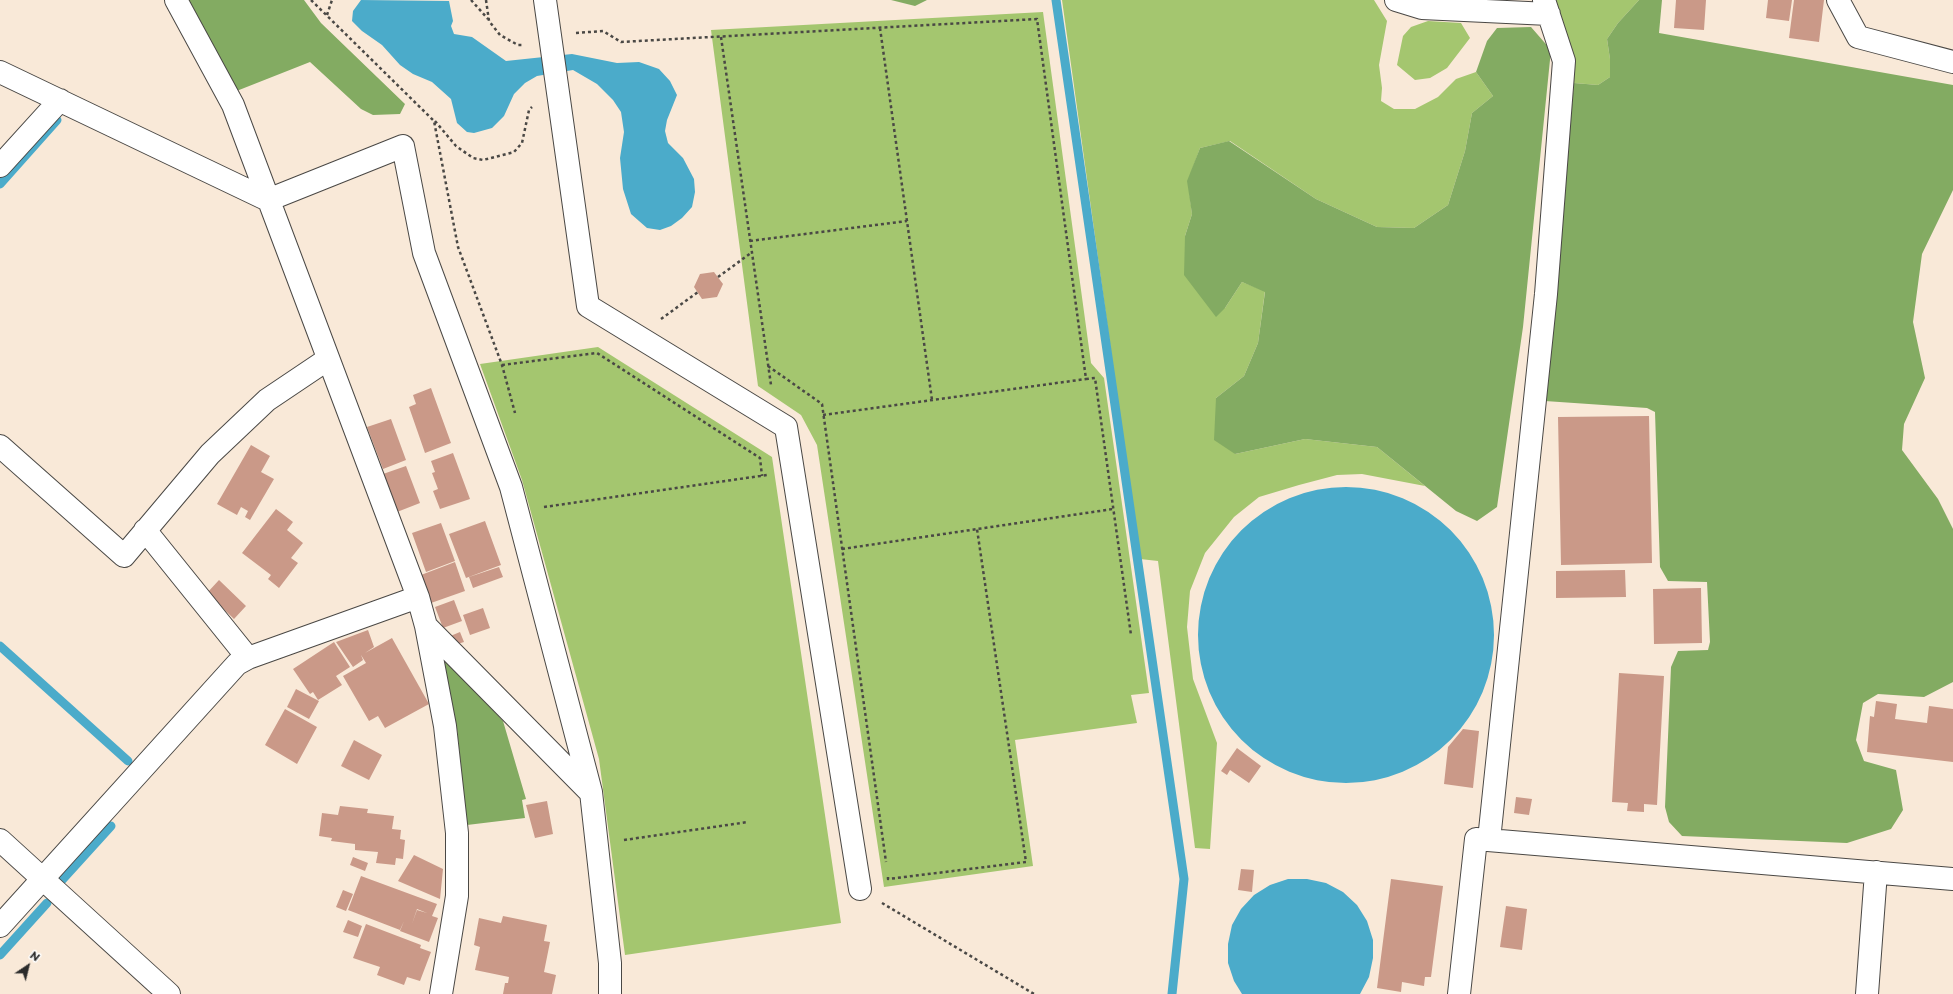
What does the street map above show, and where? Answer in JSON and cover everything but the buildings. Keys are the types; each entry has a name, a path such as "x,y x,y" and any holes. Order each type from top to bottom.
{"street":[{"path":"176,0 233,105 418,596 426,626 445,726 457,832 457,896 440,994"},
{"path":"545,0 588,306 786,427 860,889"},
{"path":"1396,0 1422,8 1547,7 1564,61 1546,294 1489,840"},
{"path":"1838,0 1858,37 1953,62"},
{"path":"0,72 268,200 403,146 424,253 510,487 591,792 610,963 610,994"},
{"path":"0,166 60,100"},
{"path":"0,446 124,556 210,454 266,400 328,359"},
{"path":"145,530 248,658"},
{"path":"0,926 237,664 248,658 418,596"},
{"path":"426,626 591,792"},
{"path":"1460,994 1476,839 1953,879"},
{"path":"0,840 169,994"},
{"path":"1867,994 1876,872"}],"path":[{"path":"327,15 332,0"},
{"path":"471,0 500,35 518,45 553,60"},
{"path":"486,0 489,21"},
{"path":"434,121 456,146 473,158 483,160 514,152 522,143 530,110 537,100 553,60 603,31 621,42 1037,19 1086,379"},
{"path":"880,28 932,400"},
{"path":"720,37 776,421"},
{"path":"750,241 907,221"},
{"path":"718,278 752,253"},
{"path":"638,336 698,292"},
{"path":"502,366 597,353 760,458 762,476"},
{"path":"768,366 822,404 886,864"},
{"path":"823,415 1095,378 1131,634"},
{"path":"540,508 793,471"},
{"path":"842,549 1113,509"},
{"path":"887,871 888,879 1026,862 977,529"},
{"path":"618,840 748,822"},
{"path":"860,889 1034,994"}],"green space":[{"path":"186,0 304,0 321,23 405,104 400,114 373,115 361,109 310,62 234,92"},
{"path":"891,0 927,0 915,6"},
{"path":"1062,0 1374,0 1387,21 1379,65 1382,88 1381,101 1394,109 1415,109 1438,97 1456,79 1476,72 1493,96 1472,113 1465,151 1448,205 1414,228 1377,227 1316,199 1230,141 1200,148 1188,181 1192,214 1185,236 1225,308 1242,282 1265,291 1258,343 1244,376 1216,398 1235,454 1305,439 1377,447 1425,486 1362,474 1337,475 1259,497 1234,517 1205,553 1190,591 1187,627 1193,679 1217,743 1210,849 1195,848 1158,561 1140,559"},
{"path":"1552,0 1639,0 1618,23 1607,39 1610,59 1610,77 1598,85 1574,83 1573,60"},
{"path":"1639,0 1662,0 1659,33 1953,85 1953,190 1922,254 1913,322 1925,378 1904,424 1902,450 1938,499 1953,529 1953,682 1924,697 1878,694 1863,703 1856,740 1864,761 1896,770 1903,810 1891,829 1847,843 1682,836 1669,822 1665,807 1671,667 1678,651 1708,650 1710,642 1707,582 1668,581 1660,567 1655,412 1647,408 1545,401 1574,83 1598,85 1610,77 1610,59 1607,39 1618,23"},
{"path":"1043,12 1091,363 1104,378 1149,693 1131,695 1137,723 1015,740 1033,866 884,887 817,445 801,415 758,386 711,30"},
{"path":"1428,21 1461,23 1470,38 1447,68 1430,78 1415,80 1397,65 1403,36 1411,27"},
{"path":"1531,27 1551,50 1523,327 1497,507 1477,521 1456,511 1377,447 1305,439 1235,454 1214,440 1216,398 1244,376 1258,343 1265,292 1242,282 1225,308 1216,317 1184,275 1185,236 1192,214 1187,181 1200,148 1229,141 1316,199 1377,227 1414,228 1448,205 1465,151 1472,113 1493,96 1476,72 1487,41 1497,28"},
{"path":"598,347 772,457 841,923 625,955 599,759 522,480 480,364"},
{"path":"442,654 503,721 526,799 522,800 525,818 467,825 457,729"}],"water":[{"path":"361,0 449,1 453,21 451,26 454,34 472,37 506,61 572,54 617,63 639,62 659,69 670,81 677,95 667,120 665,131 668,143 683,158 694,179 695,192 692,207 682,218 671,226 660,230 647,228 631,214 623,189 620,158 624,132 621,112 613,100 597,84 573,70 537,76 525,83 514,94 504,116 492,128 474,133 467,132 457,123 451,99 432,82 413,74 400,65 382,45 362,31 352,21 353,11"},
{"path":"1346,487 1375,490 1403,498 1416,504 1440,520 1451,530 1461,541 1477,565 1483,578 1491,606 1494,635 1491,664 1483,692 1477,705 1461,729 1451,740 1440,750 1416,766 1403,772 1375,780 1346,783 1317,780 1289,772 1276,766 1252,750 1241,740 1231,729 1215,705 1209,692 1201,664 1198,635 1201,606 1209,578 1215,565 1231,541 1241,530 1252,520 1276,504 1289,498 1317,490"},
{"path":"1288,879 1307,879 1326,883 1343,892 1357,905 1367,921 1373,940 1373,958 1369,977 1360,994 1242,994 1234,981 1228,963 1228,944 1232,925 1241,909 1254,895 1270,885"}],"waterway":[{"path":"1056,0 1184,879 1172,994"},
{"path":"0,184 57,120"},
{"path":"0,646 128,761"},
{"path":"62,880 111,826"},
{"path":"0,955 47,903"}]}
